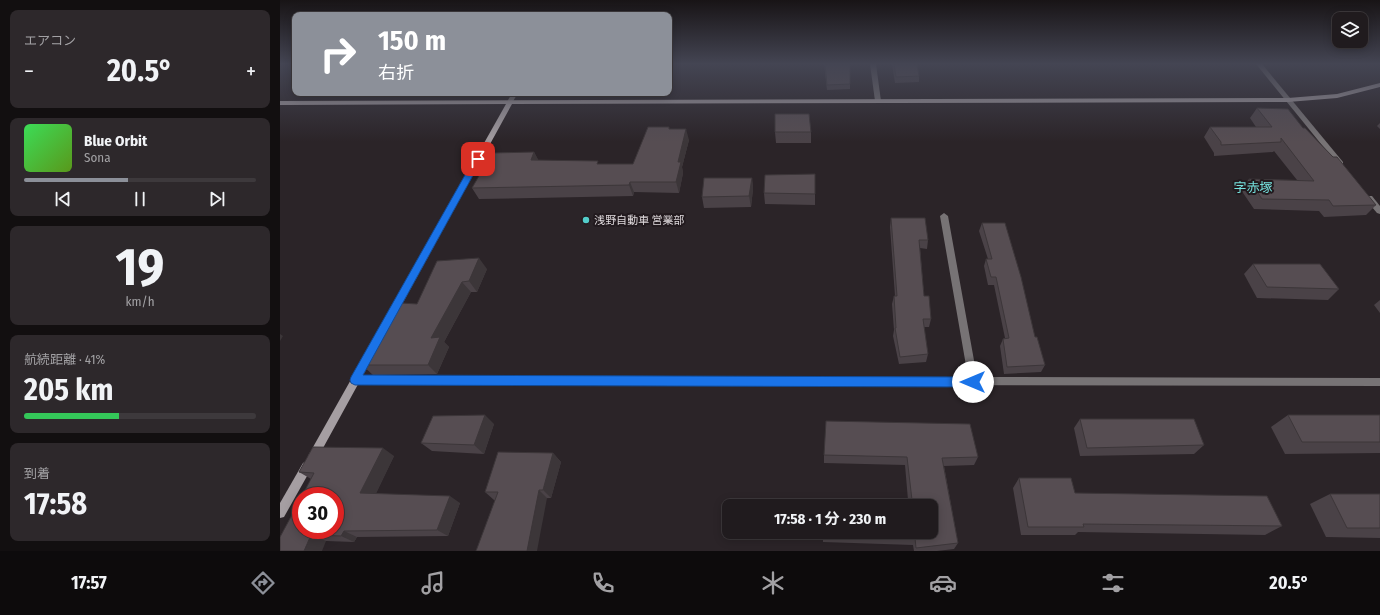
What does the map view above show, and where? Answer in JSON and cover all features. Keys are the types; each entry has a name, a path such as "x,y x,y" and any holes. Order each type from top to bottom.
{"street":[{"path":"877,90 878,101"},
{"path":"1280,90 1344,168"},
{"path":"280,103 1288,100 1337,96 1362,90"},
{"path":"280,514 513,96"},
{"path":"1365,192 1380,211"},
{"path":"944,216 973,382"},
{"path":"355,380 1380,382"}],"building":[{"path":"1257,108 1288,109 1303,128 1305,128 1333,157 1337,157 1376,205 1333,206 1329,200 1262,199 1249,179 1314,181 1281,138 1281,142 1221,145 1221,142 1210,127 1272,127"},
{"path":"775,114 809,114 811,132 775,132"},
{"path":"648,127 686,129 678,162 681,162 676,182 630,182 629,185 472,188 492,153 534,152 531,160 598,161 597,164 633,164"},
{"path":"815,174 815,194 764,193 765,175"},
{"path":"704,178 752,178 749,196 702,197"},
{"path":"891,218 925,218 928,240 919,240 924,296 929,296 931,319 923,319 928,354 900,357 895,328 894,296 897,296"},
{"path":"982,223 1005,223 1021,277 1035,337 1037,337 1045,365 1007,367 1003,339 1009,338 996,277 991,277 986,259 992,259"},
{"path":"479,258 469,281 462,282 431,338 440,337 428,365 362,365 375,340 382,340 401,303 417,304 437,261"},
{"path":"1253,264 1320,264 1339,289 1267,287"},
{"path":"485,415 474,445 421,443 433,416"},
{"path":"1288,415 1380,415 1380,442 1302,442"},
{"path":"1080,419 1194,419 1204,445 1087,448"},
{"path":"826,421 970,424 978,457 942,458 958,543 916,548 915,539 938,539 938,499 912,499 907,457 824,455"},
{"path":"313,447 383,448 360,493 450,496 437,530 344,531 344,487 307,487 314,473 299,472"},
{"path":"498,452 553,453 543,490 539,490 527,551 476,551 498,492 485,492"},
{"path":"1019,478 1071,478 1075,493 1267,496 1282,526 1083,524 1084,527 1028,527"},
{"path":"1330,494 1380,494 1380,528 1347,528"},
{"path":"292,515 292,539 309,539 304,551 280,551 280,537"}],"place":[{"name":"浅野自動車 営業部","path":"586,220"}],"district":[{"name":"字赤塚","path":"1253,187"}],"route":[{"path":"478,159 355,380 973,382"}]}
